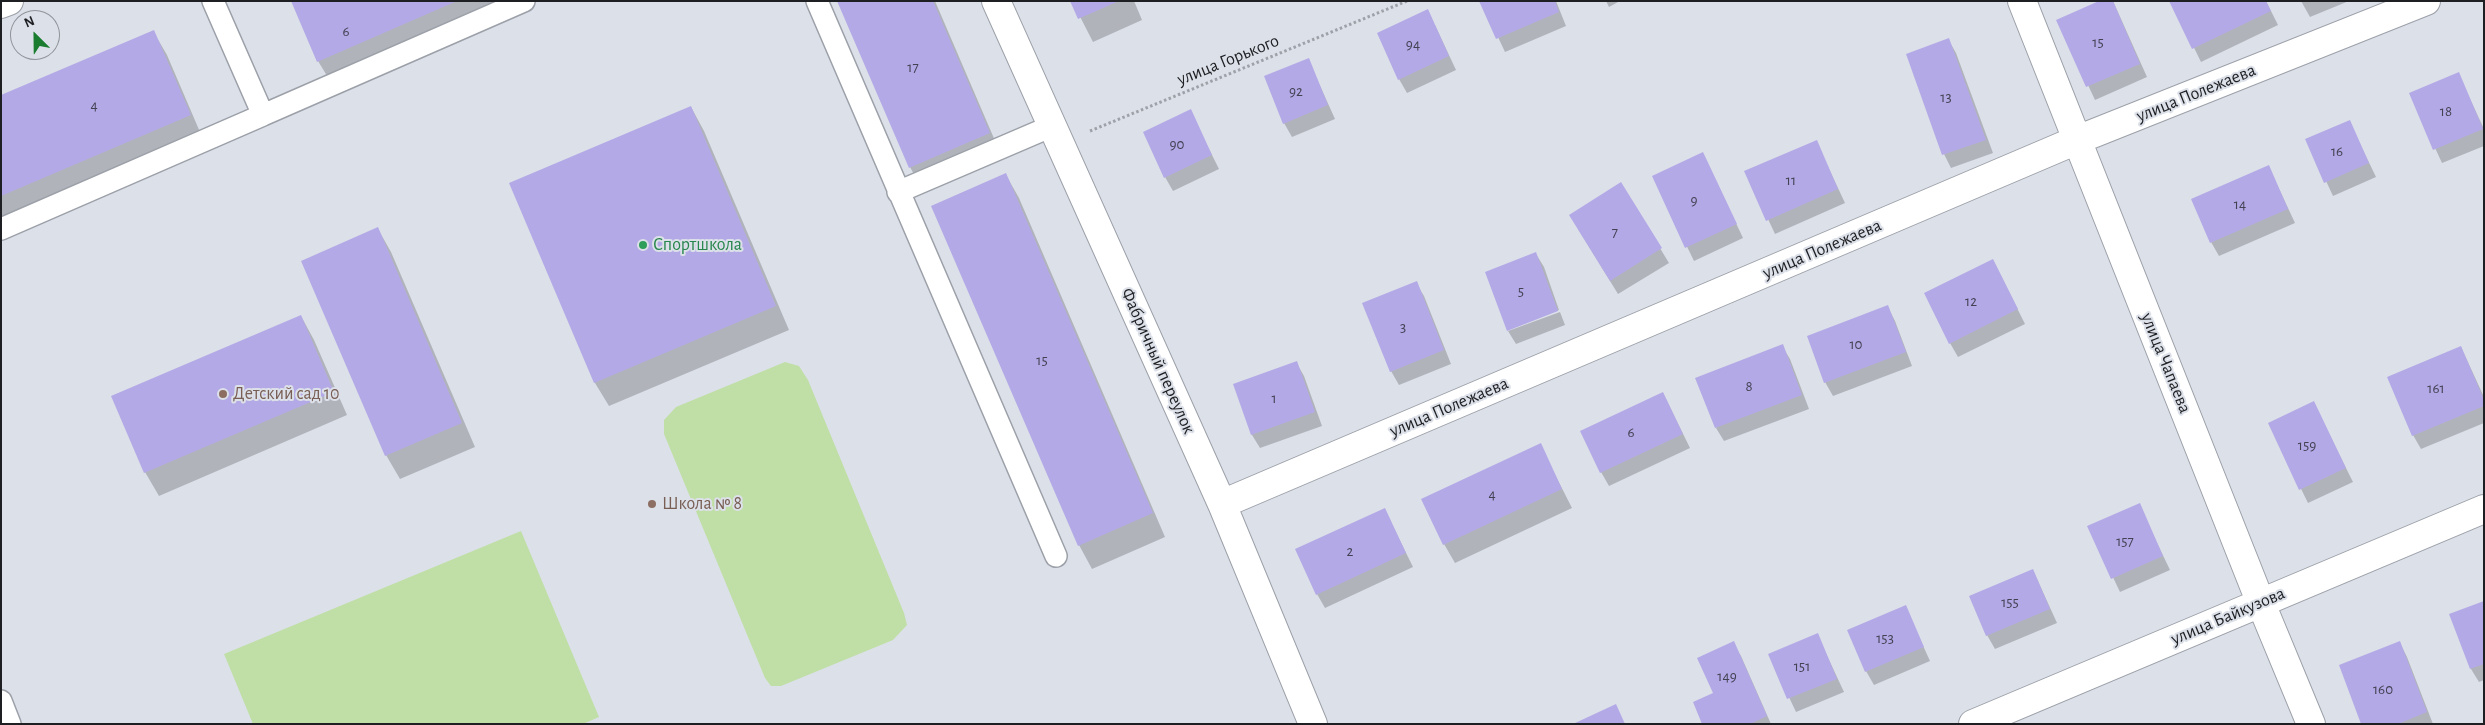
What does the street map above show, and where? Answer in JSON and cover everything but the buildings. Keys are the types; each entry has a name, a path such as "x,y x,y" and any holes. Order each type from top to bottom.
{"street":[{"path":"1,4 8,1"},
{"name":"Фабричный переулок","path":"996,1 1222,504 1313,724"},
{"name":"улица Чапаева","path":"2022,1 2260,602 2311,724"},
{"name":"улица Полежаева","path":"1222,504 2077,140 2426,1"},
{"name":"улица Байкузова","path":"1973,724 2484,509"}],"lane":[{"path":"214,1 262,115"},
{"path":"1,229 524,1"},
{"path":"816,1 1056,556"},
{"path":"898,192 1056,135"},
{"path":"1,701 10,724"}],"path":[{"name":"улица Горького","path":"1056,135 1407,1"}],"green space":[{"path":"785,362 799,366 808,380 904,613 907,625 893,640 781,686 771,686 765,678 664,434 664,420 676,407"},
{"path":"521,531 599,717 583,724 253,724 224,654"}],"place":[{"name":"Спортшкола","path":"643,245"},
{"name":"Детский сад 10","path":"223,394"},
{"name":"Школа № 8","path":"652,504"}]}
